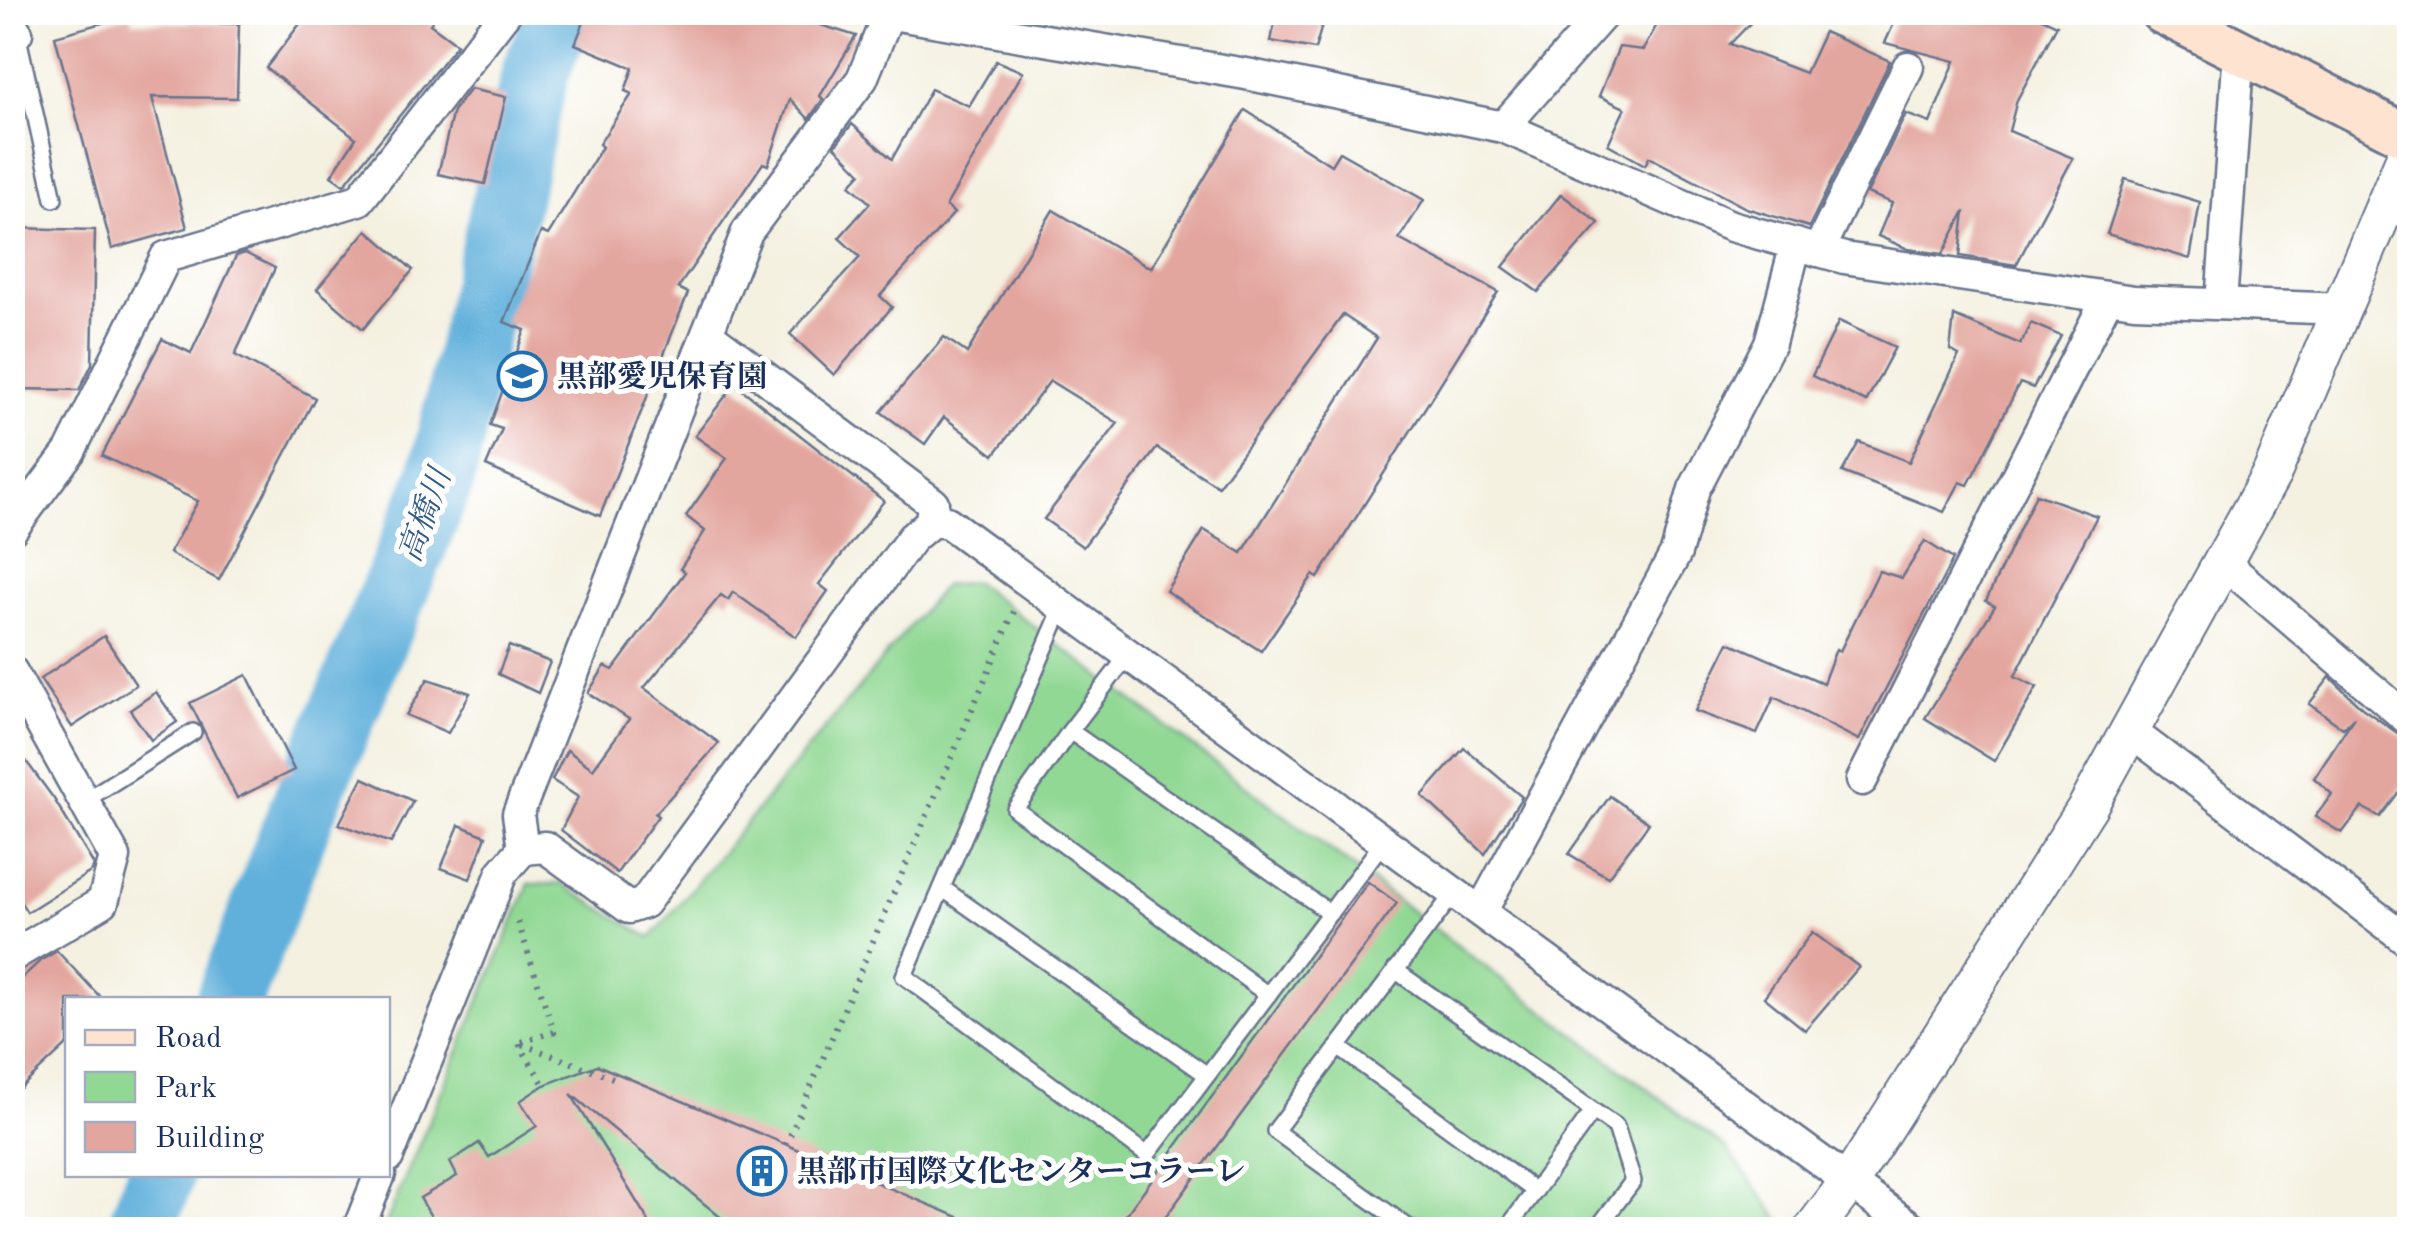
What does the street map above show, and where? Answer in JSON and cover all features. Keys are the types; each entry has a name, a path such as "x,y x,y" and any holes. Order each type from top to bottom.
{"main road":[{"path":"2162,12 2410,138"}],"street":[{"path":"12,529 70,452 166,257 359,200 506,12"},
{"path":"1502,127 1605,12"},
{"path":"390,1152 502,873 523,848 518,814 747,232 862,79 884,14 933,17 1246,74 1502,127 1732,226 1844,258 2108,297 2344,309"},
{"path":"2221,304 2239,49"},
{"path":"1482,912 1676,553 1694,488 1770,343 1807,248 1908,67"},
{"path":"1813,1230 1848,1182 2078,822 2130,731 2272,472 2410,147"},
{"path":"1862,780 2108,297"},
{"path":"707,334 933,503 931,522"},
{"path":"523,848 545,848 630,908 644,903 912,538 931,522 947,522 1915,1230"},
{"path":"2223,562 2410,721"},
{"path":"12,672 115,856 103,902 12,956"},
{"path":"2130,731 2410,942"},
{"path":"358,1230 379,1177"}],"lane":[{"path":"15,29 54,199"},
{"path":"1063,606 904,976 1148,1155 1384,841"},
{"path":"1014,808 1129,654"},
{"path":"1070,731 1330,913"},
{"path":"84,801 193,732"},
{"path":"985,788 1268,995"},
{"path":"942,888 1207,1075"},
{"path":"1412,1230 1275,1131 1454,893"},
{"path":"1395,970 1616,1128 1633,1181 1596,1230"},
{"path":"1338,1047 1535,1191"},
{"path":"1506,1230 1593,1111"}],"path":[{"path":"786,1145 1027,580"},
{"path":"502,873 554,1032 518,1043"},
{"path":"518,1043 613,1078"},
{"path":"518,1043 544,1085"}],"green space":[{"path":"975,582 1727,1149 1780,1220 1773,1230 383,1230 529,884 561,884 651,938 944,585"}],"building":[{"path":"309,12 439,12 430,24 457,44 344,185 331,176 356,138 266,68"},
{"path":"588,12 779,12 856,36 809,119 790,99 768,165 763,163 678,288 688,293 600,516 486,466 502,429 490,425 525,330 504,322 541,232 548,235 632,94 625,91 633,68 575,44"},
{"path":"1277,12 1326,12 1315,49 1271,41"},
{"path":"1664,12 1761,12 1730,44 1805,73 1824,32 1890,61 1809,227 1746,208 1649,157 1645,165 1608,144 1625,108 1599,96 1619,47 1643,50"},
{"path":"1899,12 2029,12 2057,25 2017,100 2009,131 2073,158 2016,265 1960,256 1965,211 1943,254 1908,249 1878,236 1892,203 1867,193 1906,114 1930,123 1955,61 1885,43"},
{"path":"131,15 133,22 239,24 237,98 152,97 187,228 112,249 55,36"},
{"path":"996,61 1023,72 946,206 954,213 880,296 892,307 834,375 790,334 860,257 839,238 870,203 850,185 861,173 835,146 852,124 892,159 931,89 969,106"},
{"path":"470,89 506,97 485,184 438,174 453,111"},
{"path":"1245,110 1331,165 1339,152 1424,200 1399,239 1498,292 1318,578 1313,575 1261,651 1166,591 1204,530 1242,553 1377,338 1343,315 1218,486 1157,448 1083,547 1044,519 1118,423 1050,381 994,455 944,417 925,444 881,412 944,337 967,353 1053,210 1151,268"},
{"path":"2125,179 2200,202 2190,259 2107,234"},
{"path":"1561,194 1599,223 1538,292 1503,267"},
{"path":"14,228 95,230 92,364 79,390 12,389"},
{"path":"367,230 413,270 363,329 317,289"},
{"path":"245,253 275,268 235,355 315,398 219,580 169,553 198,501 102,456 162,339 191,353 236,256"},
{"path":"1954,316 2020,344 2031,323 2061,336 2033,388 2020,383 1968,485 1960,482 1944,512 1842,472 1859,442 1909,462 1959,355 1950,350"},
{"path":"1839,321 1895,347 1866,402 1812,376"},
{"path":"735,384 884,501 819,584 828,591 796,637 733,592 728,600 721,595 644,688 719,743 655,814 658,816 617,873 561,830 578,797 552,780 567,750 593,769 629,719 588,693 605,666 613,670 685,572 680,569 705,531 686,516 727,458 695,436"},
{"path":"2036,494 2097,516 2015,676 2037,687 1994,761 1925,718 1995,606 1986,601"},
{"path":"1925,541 1953,559 1859,740 1774,697 1757,734 1695,711 1729,642 1823,683 1836,649 1840,651 1879,571 1902,578"},
{"path":"104,636 136,685 72,727 40,679"},
{"path":"509,646 550,662 538,693 498,674"},
{"path":"247,675 294,770 237,798 190,703"},
{"path":"2330,677 2362,708 2410,742 2410,777 2380,817 2362,807 2342,833 2315,817 2332,794 2314,778 2354,717 2343,728 2309,704"},
{"path":"428,679 470,693 448,733 406,715"},
{"path":"156,692 177,722 151,740 130,710"},
{"path":"12,742 54,799 94,865 92,871 27,912 12,889"},
{"path":"1464,748 1522,797 1485,854 1422,796"},
{"path":"363,778 413,801 391,843 339,824"},
{"path":"1610,796 1649,823 1608,877 1569,854"},
{"path":"459,825 486,836 470,879 441,868"},
{"name":"黒部市国際文化センターコラーレ","path":"1368,882 1397,903 1156,1230 1115,1230"},
{"path":"1812,932 1859,967 1805,1030 1764,997"},
{"path":"57,951 100,997 65,997 65,1047 12,1096 12,987"},
{"path":"597,1065 987,1230 736,1230 571,1094 654,1230 439,1230 420,1198 457,1176 450,1162 479,1143 489,1157 537,1126 520,1101 544,1085"}],"waterway":[{"name":"高橋川","path":"230,997 301,814 441,479 536,70 561,12"},
{"name":"高橋川","path":"140,1230 160,1177"}],"place":[{"name":"黒部愛児保育園","path":"522,376"},
{"name":"黒部市国際文化センターコラーレ","path":"762,1171"}]}
